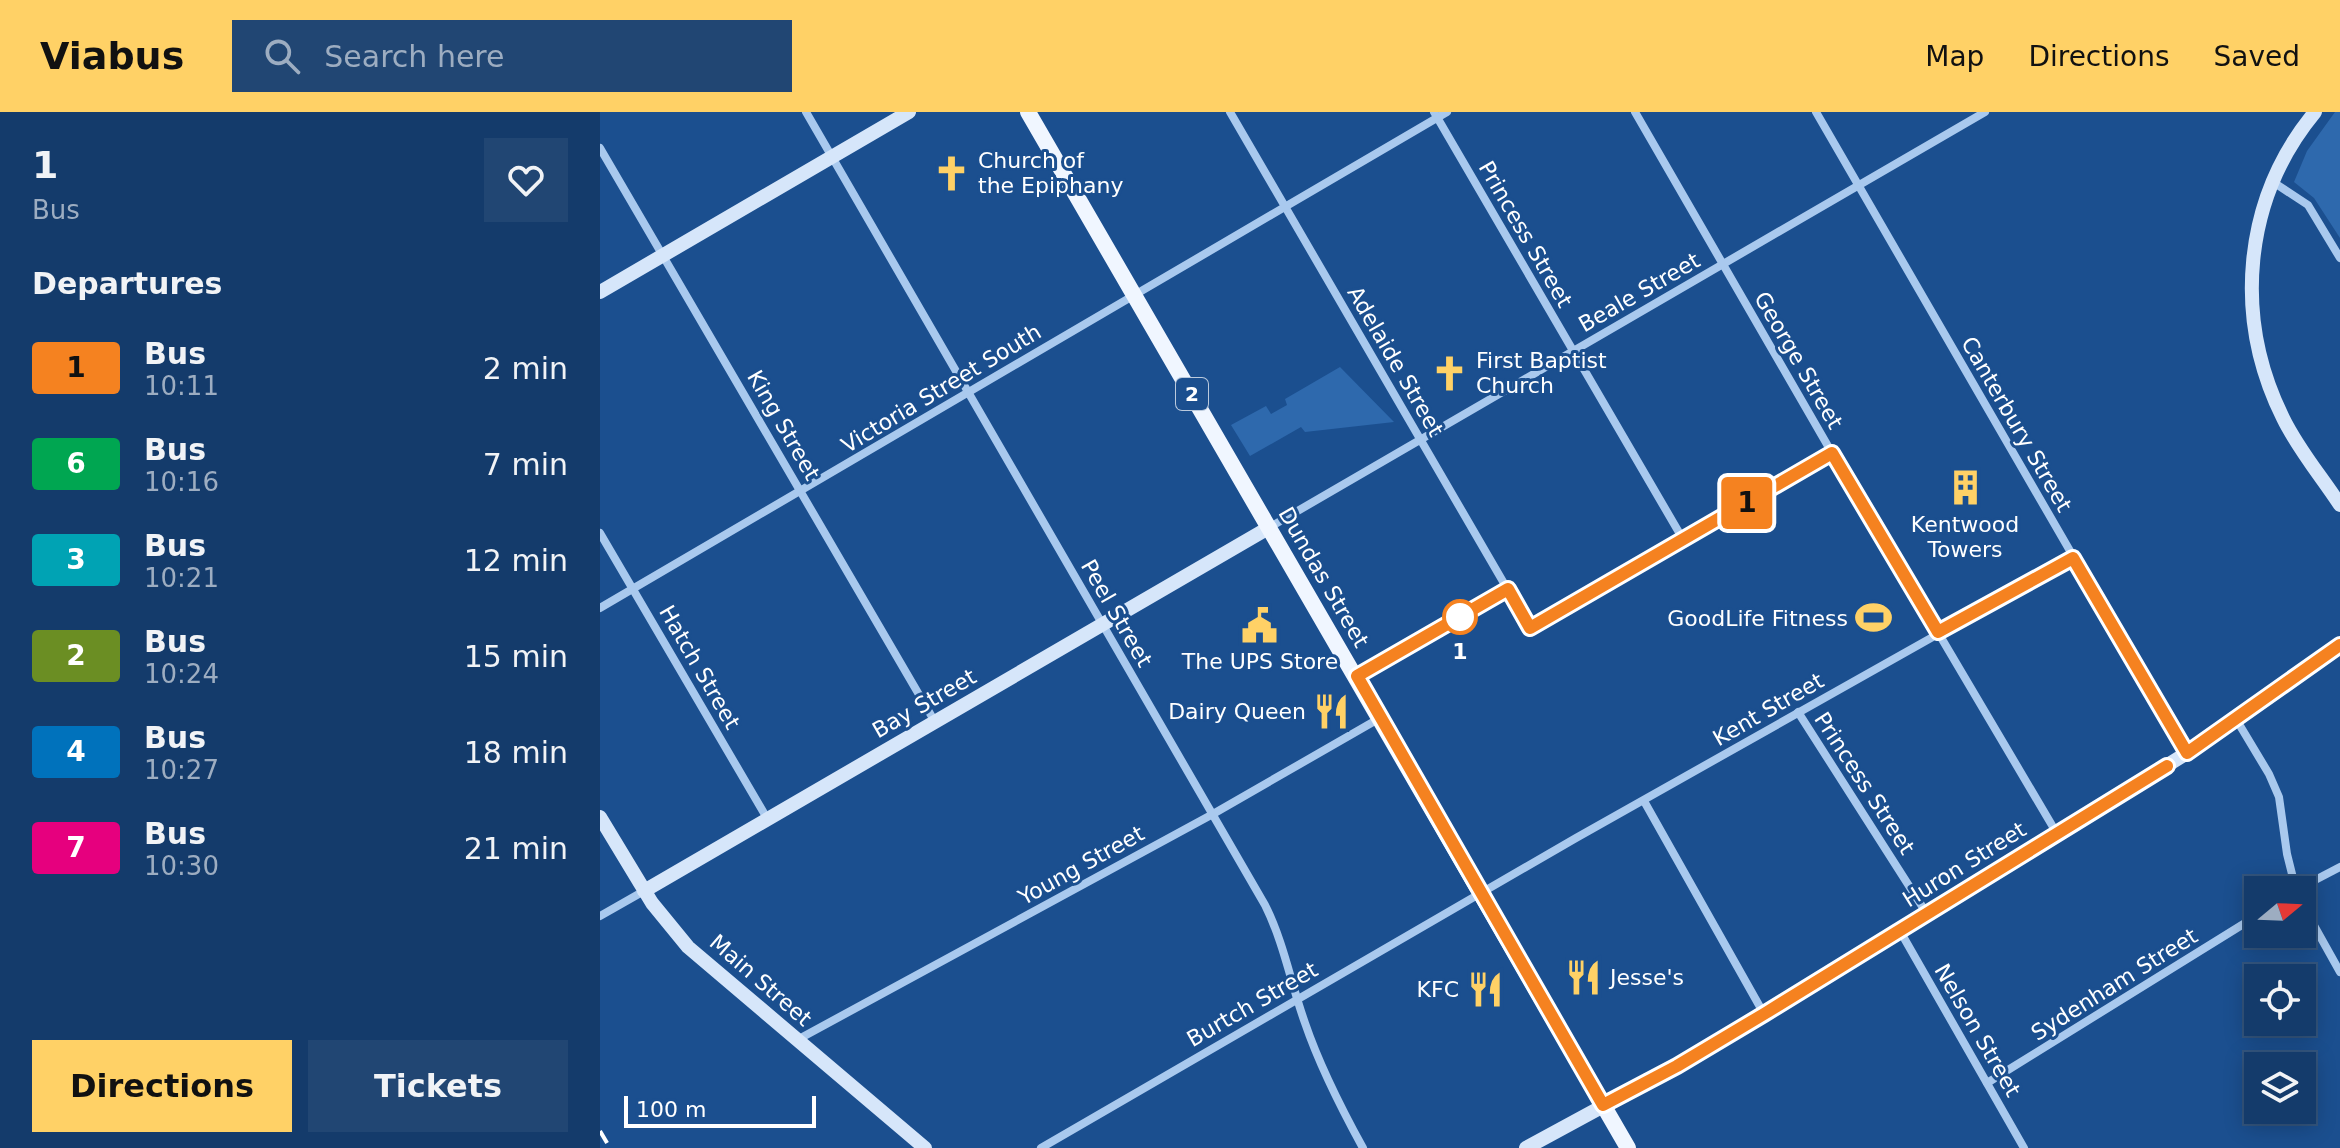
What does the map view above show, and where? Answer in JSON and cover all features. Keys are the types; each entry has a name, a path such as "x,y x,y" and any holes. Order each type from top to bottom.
{"main road":[{"path":"600,292 909,112"},
{"name":"Dundas Street","path":"1028,112 1628,1148"},
{"path":"2315,112 2280,161 2261,217 2252,263 2252,303 2257,348 2268,385 2285,422 2340,505"},
{"name":"Bay Street","path":"644,891 1270,527"},
{"name":"Huron Street","path":"1526,1148 1677,1066 1900,931 2187,753 2340,646"},
{"name":"Main Street","path":"600,817 644,891 688,947 925,1148"}],"street":[{"name":"Peel Street","path":"806,112 1275,925 1322,1065 1363,1148"},
{"name":"Adelaide Street","path":"1230,112 1530,628 1684,541"},
{"name":"Victoria Street South","path":"600,608 1436,115 1447,112"},
{"name":"George Street","path":"1635,112 2056,832"},
{"name":"Canterbury Street","path":"1816,112 2187,753"},
{"name":"Beale Street","path":"1270,527 1985,112"},
{"name":"Princess Street","path":"1436,115 1684,541"},
{"name":"King Street","path":"600,148 935,722"},
{"path":"2273,182 2308,205 2340,258"},
{"path":"1684,541 1832,453"},
{"name":"Hatch Street","path":"600,533 768,820"},
{"name":"Kent Street","path":"1482,893 2073,558"},
{"name":"Princess Street","path":"1798,712 1927,914"},
{"name":"Young Street","path":"797,1040 1213,814 1380,718"},
{"path":"2236,719 2269,774 2280,800 2292,876"},
{"path":"1644,801 1764,1014"},
{"path":"2316,880 2340,867"},
{"name":"Bay Street","path":"600,916 644,891"},
{"name":"Burtch Street","path":"1041,1148 1482,893"},
{"name":"Sydenham Street","path":"1987,1083 2244,924"},
{"path":"2316,929 2340,972"},
{"name":"Nelson Street","path":"1900,931 2024,1148"}],"shaded area":[{"path":"2335,112 2340,112 2340,238 2314,198 2294,182 2307,151"},
{"path":"1340,367 1394,422 1305,432 1301,427 1250,456 1231,425 1266,406 1271,414 1287,405 1285,399"}],"railway":[{"path":"600,1131 610,1148"}],"bus line":[{"name":"1","path":"2167,766 1764,1014 1677,1066 1603,1105 1357,676 1508,589 1530,628 1832,453 1938,632 2073,558 2187,753 2340,645"}],"place":[{"name":"Church of the Epiphany","path":"952,173"},
{"name":"First Baptist Church","path":"1450,373"},
{"name":"Kentwood Towers","path":"1965,488"},
{"name":"1","path":"1460,617"},
{"name":"GoodLife Fitness","path":"1874,618"},
{"name":"The UPS Store","path":"1260,625"},
{"name":"Dairy Queen","path":"1332,711"},
{"name":"Jesse's","path":"1584,977"},
{"name":"KFC","path":"1485,989"}]}
